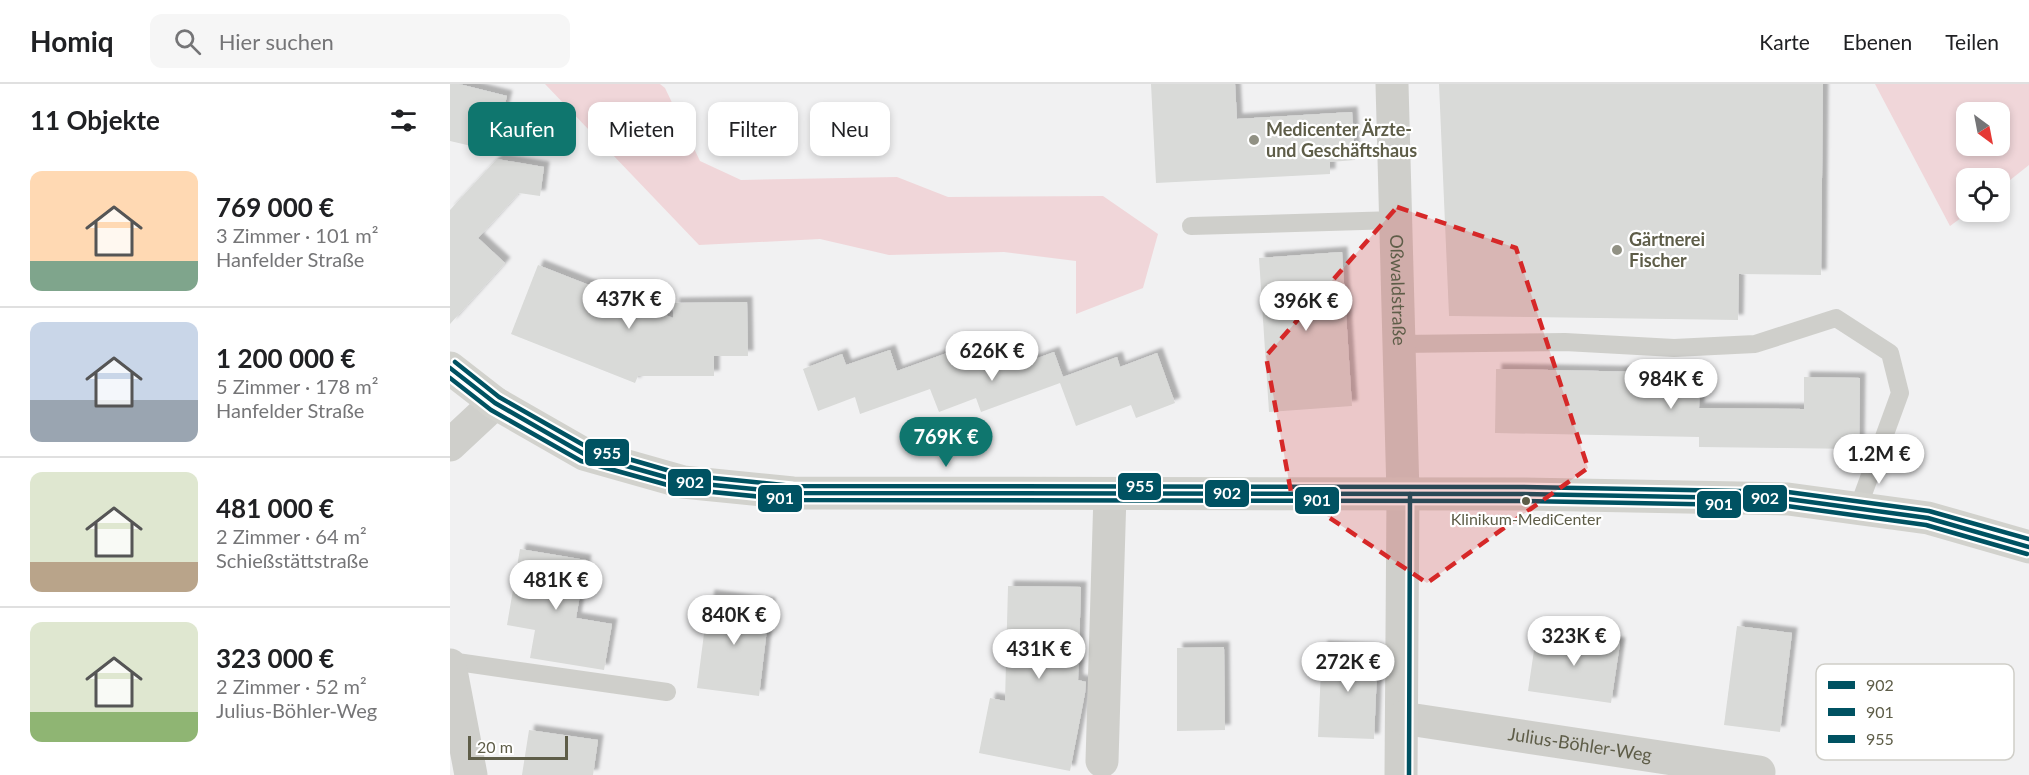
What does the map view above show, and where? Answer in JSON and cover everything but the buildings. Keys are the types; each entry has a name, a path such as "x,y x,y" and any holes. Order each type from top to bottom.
{"street":[{"name":"Oßwaldstraße","path":"1392,84 1403,494 1401,775"},
{"path":"450,368 495,403 584,454 683,483 793,493 1403,494 1788,499 1929,518 2029,547"},
{"path":"450,445 495,403"},
{"path":"1102,761 1110,494"},
{"path":"450,663 471,775"},
{"name":"Julius-Böhler-Weg","path":"1402,718 1760,772"}],"lane":[{"path":"1191,226 1396,220"},
{"path":"1399,344 1564,342 1674,348 1755,344 1836,318 1890,353 1900,393 1858,508"},
{"path":"450,663 667,692"}],"highlighted area":[{"path":"1397,207 1516,248 1588,468 1427,583 1291,492 1266,356"}],"shaded area":[{"path":"545,84 660,84 665,88 672,102 588,102 588,129 576,116 576,102 562,102"},
{"path":"1875,84 2029,84 2029,165 2010,180 2010,168 1956,168 1956,222 1950,226"},
{"path":"696,153 700,161 741,180 897,177 948,197 1103,196 1158,234 1143,288 1076,314 1076,261 1004,252 889,255 820,239 699,245 614,156 696,156"}],"transit line":[{"name":"955","path":"455,362 499,397 587,447 684,475 793,486 1522,487 1788,492 1929,511 2029,539"},
{"name":"902","path":"450,368 495,403 584,454 683,482 793,493 1522,494 1788,499 1928,518 2029,547"},
{"name":"901","path":"450,378 491,410 581,461 682,489 793,500 1522,501 1787,506 1926,525 2027,554"},
{"name":"901","path":"1409,775 1410,494"}],"place":[{"name":"Medicenter Ärzte- und Geschäftshaus","path":"1254,140"},
{"name":"Gärtnerei Fischer","path":"1617,250"},
{"name":"Klinikum-MediCenter","path":"1526,501"}]}
